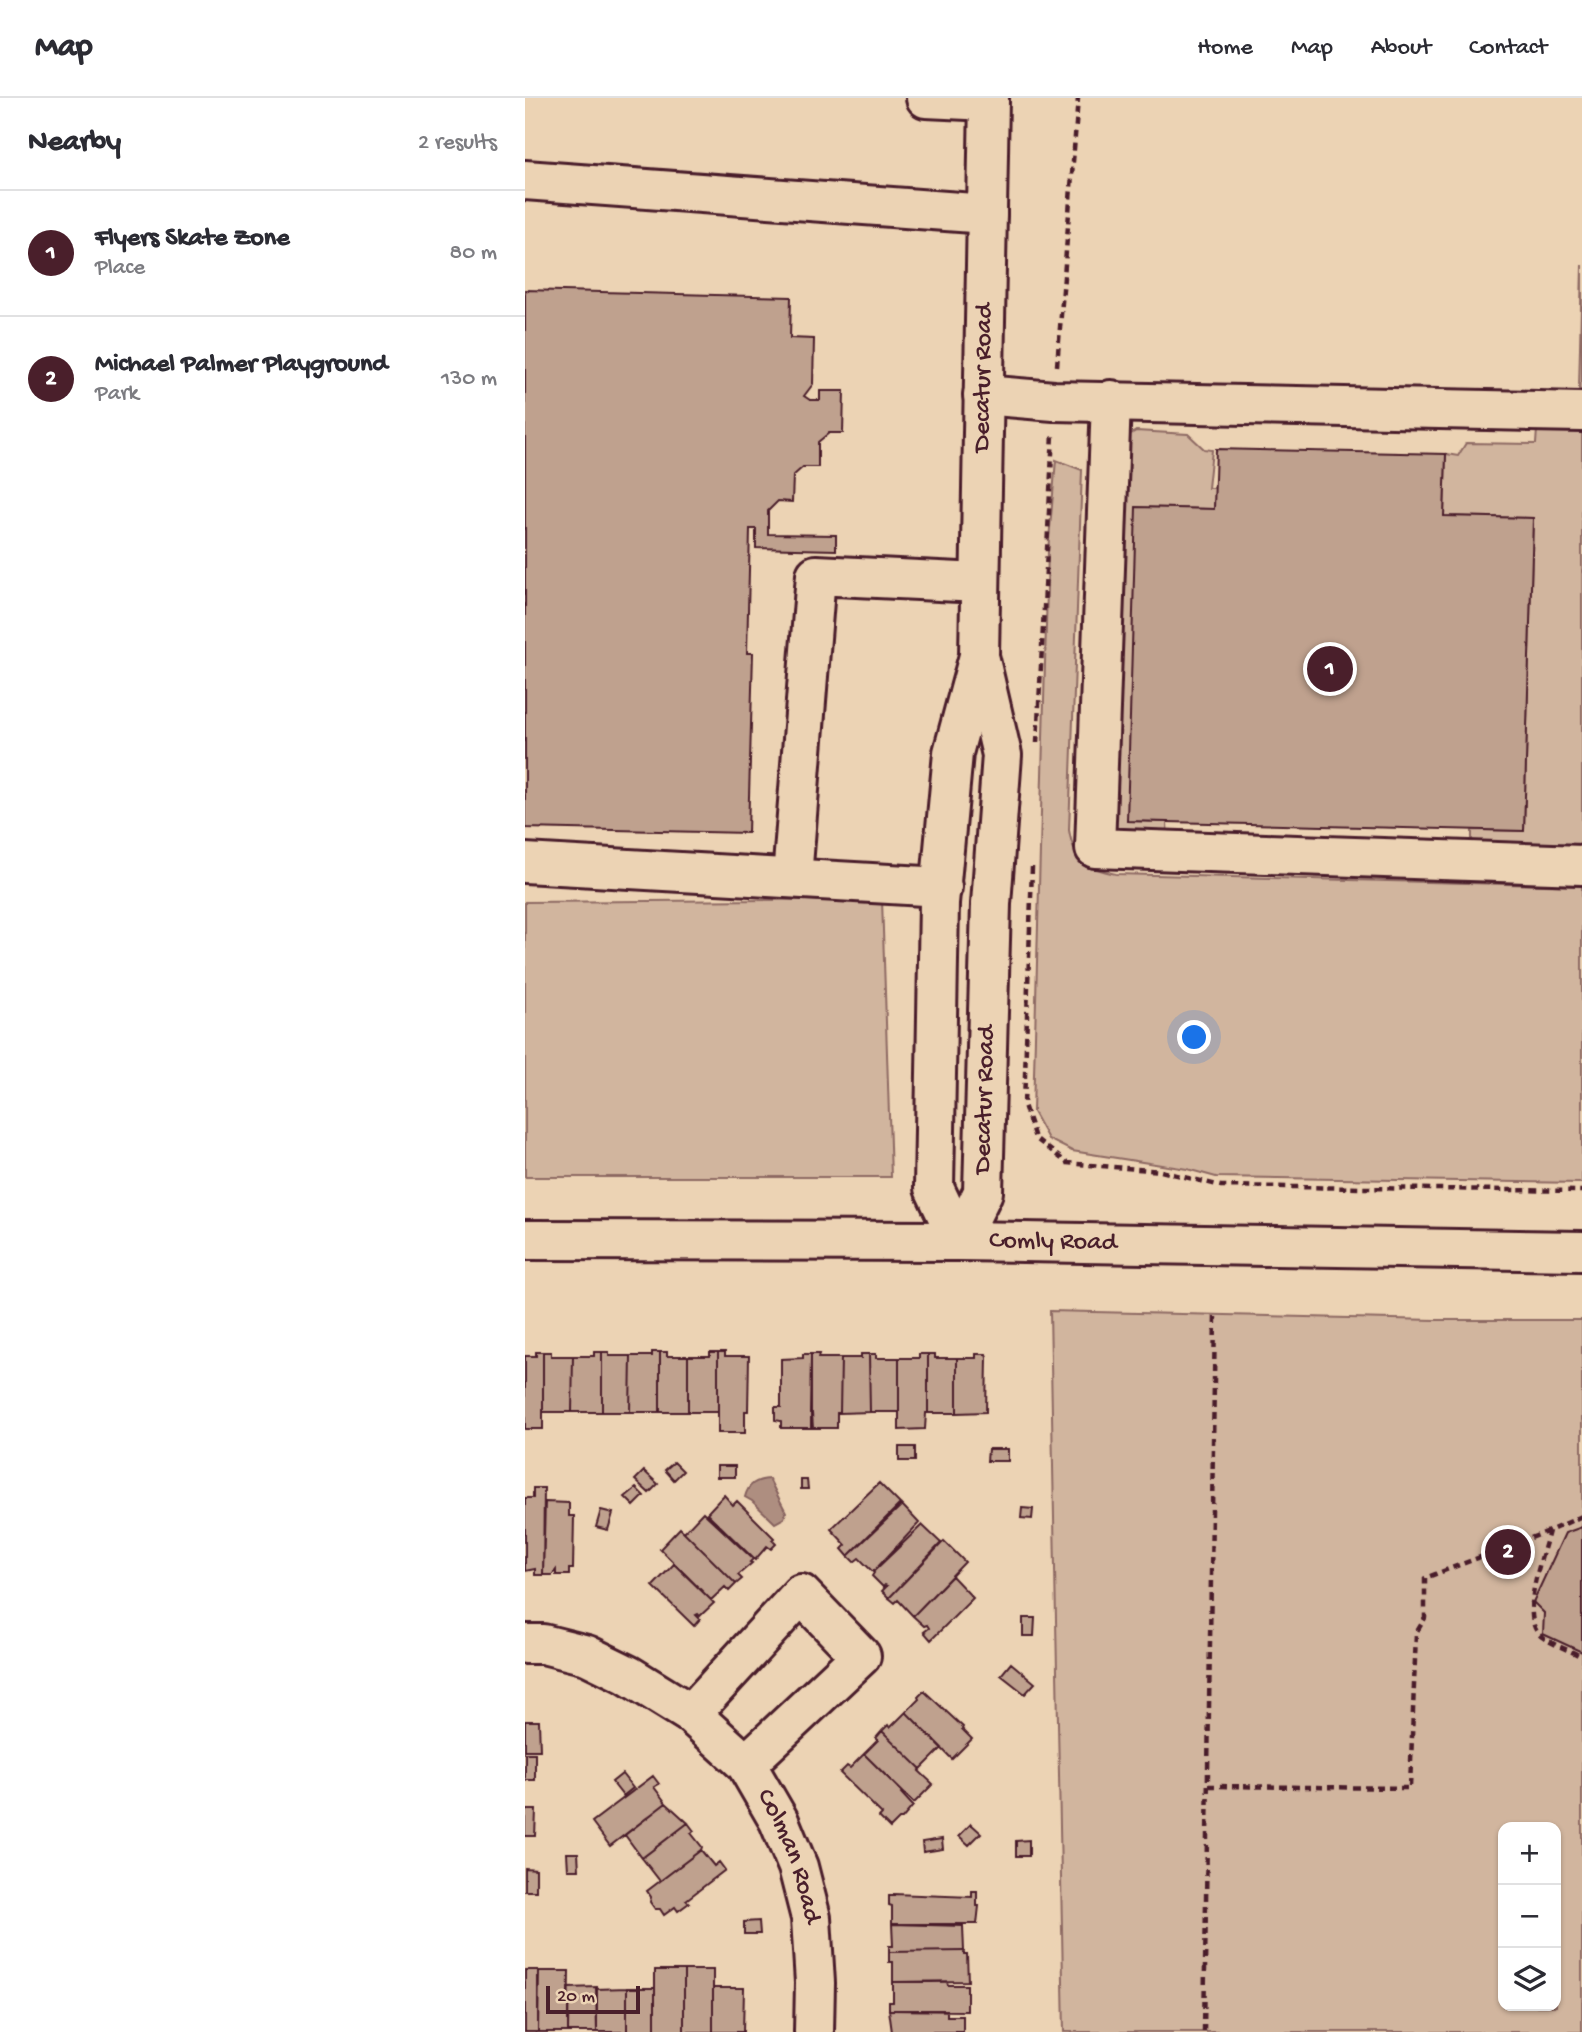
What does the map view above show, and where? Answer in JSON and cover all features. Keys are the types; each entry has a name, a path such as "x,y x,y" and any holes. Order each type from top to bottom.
{"street":[{"path":"926,98 989,100"},
{"name":"Decatur Road","path":"959,1241 983,1192 991,904 1002,755 979,656 989,100"},
{"path":"525,180 987,214"},
{"path":"983,395 1054,401 1111,400 1582,412"},
{"path":"1111,400 1095,848 1582,865"},
{"path":"792,878 816,575 980,583"},
{"name":"Decatur Road","path":"959,1241 934,1188 939,903 953,753 979,656"},
{"path":"525,863 941,887"},
{"name":"Comly Road","path":"525,1240 959,1241 1582,1251"},
{"path":"691,1714 801,1594 861,1656 747,1763"},
{"name":"Colman Road","path":"525,1644 543,1644 586,1655 628,1675 691,1714 747,1763 779,1821 805,1892 811,1918 815,1983 814,2032"}],"path":[{"path":"1204,2032 1215,1315"},
{"path":"1208,1786 1410,1788 1416,1633 1425,1618 1425,1578 1582,1516"},
{"path":"1549,1531 1531,1600 1533,1626 1542,1637 1582,1657"}],"shaded area":[{"path":"1582,265 1582,391 1579,389"},
{"path":"1537,429 1582,430 1582,848 1472,846 1472,830 1524,831 1533,518 1444,516 1446,454 1458,456 1466,443 1536,444"},
{"path":"1136,431 1188,434 1204,449 1212,450 1208,488 1215,488 1214,509 1137,507 1128,821 1167,822 1168,839 1109,830 1126,437"},
{"path":"1056,460 1082,470 1069,830 1078,856 1089,866 1116,874 1582,886 1582,1183 1216,1177 1187,1169 1072,1151 1048,1139 1033,1112 1048,551"},
{"path":"882,899 891,1177 525,1177 525,902"},
{"path":"1050,1311 1436,1320 1582,1320 1582,2032 1064,2032"},
{"path":"769,1479 786,1512 784,1518 775,1523 745,1497 753,1484"}],"building":[{"path":"525,290 791,297 790,338 814,339 813,384 804,396 810,400 820,400 820,391 844,391 843,433 829,433 818,442 818,467 803,467 793,476 792,502 778,501 768,511 768,534 836,535 836,550 756,548 756,529 750,529 747,653 753,653 748,833 525,828"},
{"path":"1216,449 1446,454 1444,516 1533,518 1524,831 1127,821 1136,507 1214,509"},
{"path":"536,1352 543,1352 543,1429 525,1429 525,1356 536,1356"},
{"path":"543,1352 551,1352 551,1356 573,1356 572,1412 543,1412"},
{"path":"594,1352 602,1352 602,1412 572,1412 573,1356 594,1356"},
{"path":"602,1352 609,1352 609,1356 631,1356 630,1412 602,1412"},
{"path":"652,1352 660,1352 660,1412 630,1412 631,1356 652,1356"},
{"path":"660,1352 667,1352 667,1356 688,1356 688,1412 660,1412"},
{"path":"710,1352 718,1352 718,1412 688,1412 688,1356 710,1356"},
{"path":"718,1352 725,1352 725,1356 749,1356 745,1433 718,1433"},
{"path":"803,1354 811,1354 811,1428 781,1428 781,1421 775,1420 775,1407 781,1407 781,1359 803,1358"},
{"path":"811,1354 819,1354 818,1358 841,1358 840,1413 837,1413 837,1428 813,1428 810,1413"},
{"path":"861,1354 869,1354 870,1412 840,1413 841,1358 861,1358"},
{"path":"869,1354 876,1354 876,1358 899,1358 899,1412 870,1412"},
{"path":"919,1354 928,1354 928,1413 925,1429 899,1430 899,1358 919,1358"},
{"path":"928,1354 935,1354 935,1358 957,1358 957,1413 928,1413"},
{"path":"976,1354 986,1354 987,1358 986,1412 957,1413 957,1358 976,1358"},
{"path":"899,1447 915,1447 915,1461 899,1461"},
{"path":"988,1449 1008,1449 1008,1461 987,1461"},
{"path":"674,1462 683,1471 674,1480 665,1470"},
{"path":"717,1466 735,1466 735,1477 717,1477"},
{"path":"644,1471 658,1484 649,1493 635,1480"},
{"path":"801,1480 807,1480 808,1489 801,1489"},
{"path":"879,1483 900,1504 848,1556 842,1549 846,1545 831,1529"},
{"path":"533,1488 544,1488 543,1575 535,1575 535,1569 525,1571 525,1498 533,1498"},
{"path":"636,1488 644,1496 634,1506 625,1497"},
{"path":"724,1495 733,1505 737,1501 774,1538 772,1540 776,1544 771,1549 767,1546 755,1560 707,1513"},
{"path":"545,1502 569,1503 569,1516 574,1516 573,1569 569,1569 569,1575 556,1575 556,1570 552,1575 543,1575"},
{"path":"902,1505 919,1523 873,1572 859,1558 854,1562 848,1556"},
{"path":"1022,1508 1033,1509 1032,1519 1021,1518"},
{"path":"601,1510 613,1513 608,1530 596,1527"},
{"path":"703,1512 753,1559 738,1575 742,1579 736,1584 684,1532"},
{"path":"922,1525 941,1543 889,1598 882,1591 887,1586 883,1587 872,1576 873,1572"},
{"path":"1582,1527 1582,1652 1543,1634 1544,1613 1533,1602 1565,1533"},
{"path":"680,1528 736,1584 729,1591 725,1587 711,1600 660,1549"},
{"path":"944,1541 965,1562 913,1616 898,1600 895,1603 889,1598"},
{"path":"674,1564 714,1603 700,1616 696,1615 700,1619 694,1626 653,1586"},
{"path":"952,1576 973,1598 931,1640 924,1632 929,1628 927,1625 924,1626 913,1616"},
{"path":"1023,1618 1035,1618 1034,1636 1023,1636"},
{"path":"1011,1663 1035,1683 1025,1694 1001,1675"},
{"path":"924,1691 963,1727 972,1739 952,1759 906,1712"},
{"path":"906,1712 942,1748 921,1769 882,1731 888,1725 890,1728"},
{"path":"525,1721 539,1721 540,1750 525,1750"},
{"path":"882,1731 933,1784 914,1803 864,1754 878,1740 876,1738"},
{"path":"525,1753 535,1753 535,1780 525,1780"},
{"path":"864,1754 913,1806 890,1828 879,1817 882,1814 840,1773 847,1766 850,1768"},
{"path":"622,1774 633,1788 623,1796 612,1782"},
{"path":"653,1776 659,1784 654,1787 666,1803 610,1846 592,1822"},
{"path":"666,1803 688,1823 642,1858 625,1835"},
{"path":"525,1810 536,1810 535,1836 525,1836"},
{"path":"688,1823 694,1831 691,1833 702,1847 701,1850 660,1881 642,1858"},
{"path":"971,1824 981,1833 969,1845 959,1836"},
{"path":"942,1839 943,1849 923,1852 922,1842"},
{"path":"1029,1840 1029,1856 1016,1856 1016,1841"},
{"path":"701,1850 714,1866 719,1862 725,1870 686,1900 689,1903 678,1911 675,1907 664,1915 660,1909 655,1909 647,1891"},
{"path":"567,1853 578,1853 579,1870 568,1870"},
{"path":"525,1868 536,1869 536,1891 525,1891"},
{"path":"972,1891 977,1891 977,1924 892,1924 889,1896 972,1897"},
{"path":"759,1921 760,1934 744,1934 744,1922"},
{"path":"892,1924 963,1926 964,1951 889,1952 889,1946 893,1946"},
{"path":"964,1951 964,1954 967,1954 968,1981 893,1982 893,1962 889,1962 889,1952"},
{"path":"525,1970 538,1970 538,2032 525,2032"},
{"path":"655,1970 684,1970 684,2032 655,2032"},
{"path":"684,1970 713,1970 713,2032 684,2032"},
{"path":"539,1971 569,1971 568,2032 538,2032"},
{"path":"893,1982 947,1982 948,1985 967,1985 967,2011 889,2010 889,2002 893,2002"},
{"path":"597,1987 597,2032 568,2032 568,1988"},
{"path":"627,1988 655,1988 655,2032 627,2032"},
{"path":"627,1988 627,2032 597,2032 596,1989"},
{"path":"713,1988 744,1988 743,2032 713,2032"},
{"path":"889,2010 947,2010 947,2016 963,2016 963,2032 892,2032"}],"place":[{"name":"Flyers Skate Zone","path":"1330,669"},
{"name":"Michael Palmer Playground","path":"1508,1552"}]}
